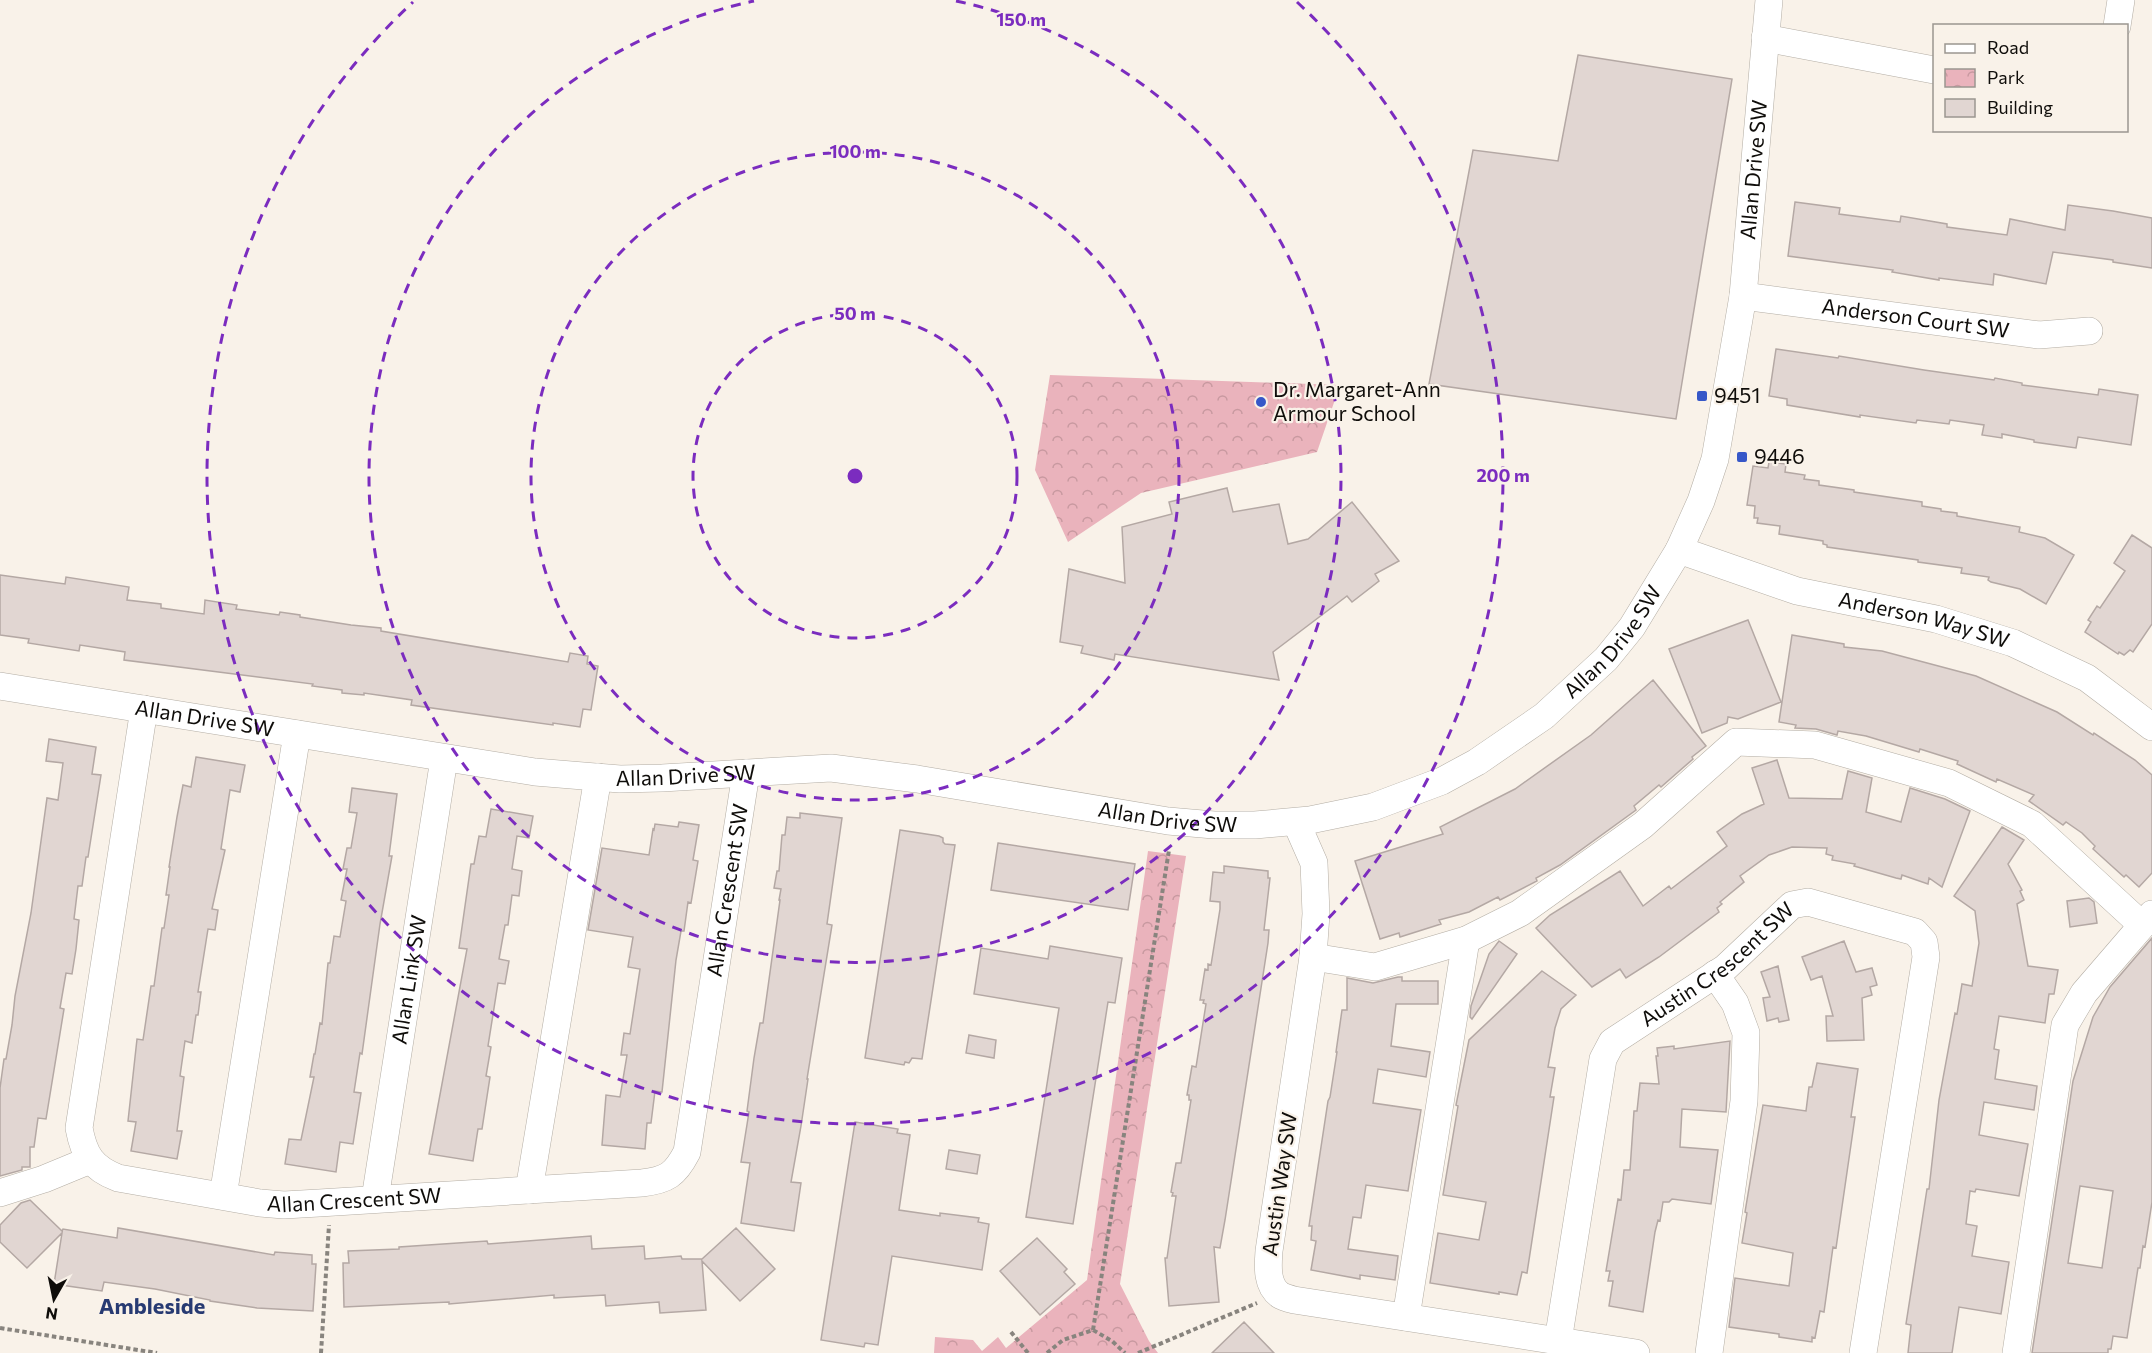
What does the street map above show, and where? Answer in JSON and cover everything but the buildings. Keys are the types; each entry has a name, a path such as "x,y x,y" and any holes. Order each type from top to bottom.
{"street":[{"name":"Allan Drive SW","path":"0,690 144,709 535,772 598,777 662,778 831,768 917,779 1168,820 1214,825 1296,822 1373,807 1416,792 1477,762 1544,716 1606,659 1626,635 1679,550 1701,501 1715,459 1743,296 1769,0"},
{"path":"2117,24 2121,0"},
{"path":"1765,38 1933,70"},
{"name":"Anderson Court SW","path":"1743,296 2039,335 2089,331"},
{"name":"Anderson Way SW","path":"1679,550 1797,591 1936,619 2013,643 2087,678 2149,719"},
{"path":"0,1193 44,1179 90,1160 82,1144 79,1128 144,709"},
{"path":"223,1196 297,734"},
{"path":"1313,957 1375,967 1466,940 1520,913 1643,825 1736,742 1815,745 1949,783 2032,824 2147,920 2084,993 2065,1025 2016,1353"},
{"name":"Allan Link SW","path":"375,1199 444,759"},
{"name":"Allan Crescent SW","path":"90,1160 103,1173 118,1178 284,1205 660,1181 678,1170 687,1152 746,773"},
{"path":"529,1190 598,777"},
{"name":"Austin Way SW","path":"1279,1294 1272,1284 1268,1269 1269,1251 1313,957 1316,914 1314,863 1296,822"},
{"name":"Austin Crescent SW","path":"1558,1341 1603,1059 1612,1042 1725,968 1792,905 1808,902 1915,932 1924,942 1926,957 1863,1353"},
{"path":"1406,1317 1466,940"},
{"path":"1709,1353 1744,1101 1746,1033 1735,1003 1715,974"},
{"path":"1279,1294 1294,1300 1636,1353"}],"path":[{"path":"1093,1330 1169,850"},
{"path":"321,1353 330,1202"},
{"path":"1138,1353 1279,1294"},
{"path":"0,1328 157,1353"},
{"path":"1047,1353 1063,1340 1093,1330 1112,1341 1125,1353"},
{"path":"1011,1332 1028,1353"}],"green space":[{"path":"1050,375 1340,385 1317,452 1141,493 1068,542 1035,470"},
{"path":"1148,851 1186,856 1120,1284 1149,1341 1158,1353 934,1353 935,1337 973,1340 982,1351 998,1337 1006,1348 1087,1280"}],"place":[{"name":"9451","path":"1702,396"},
{"name":"Dr. Margaret-Ann Armour School","path":"1261,402"},
{"name":"9446","path":"1742,457"}],"district":[{"name":"Ambleside","path":"152,1306"}]}
